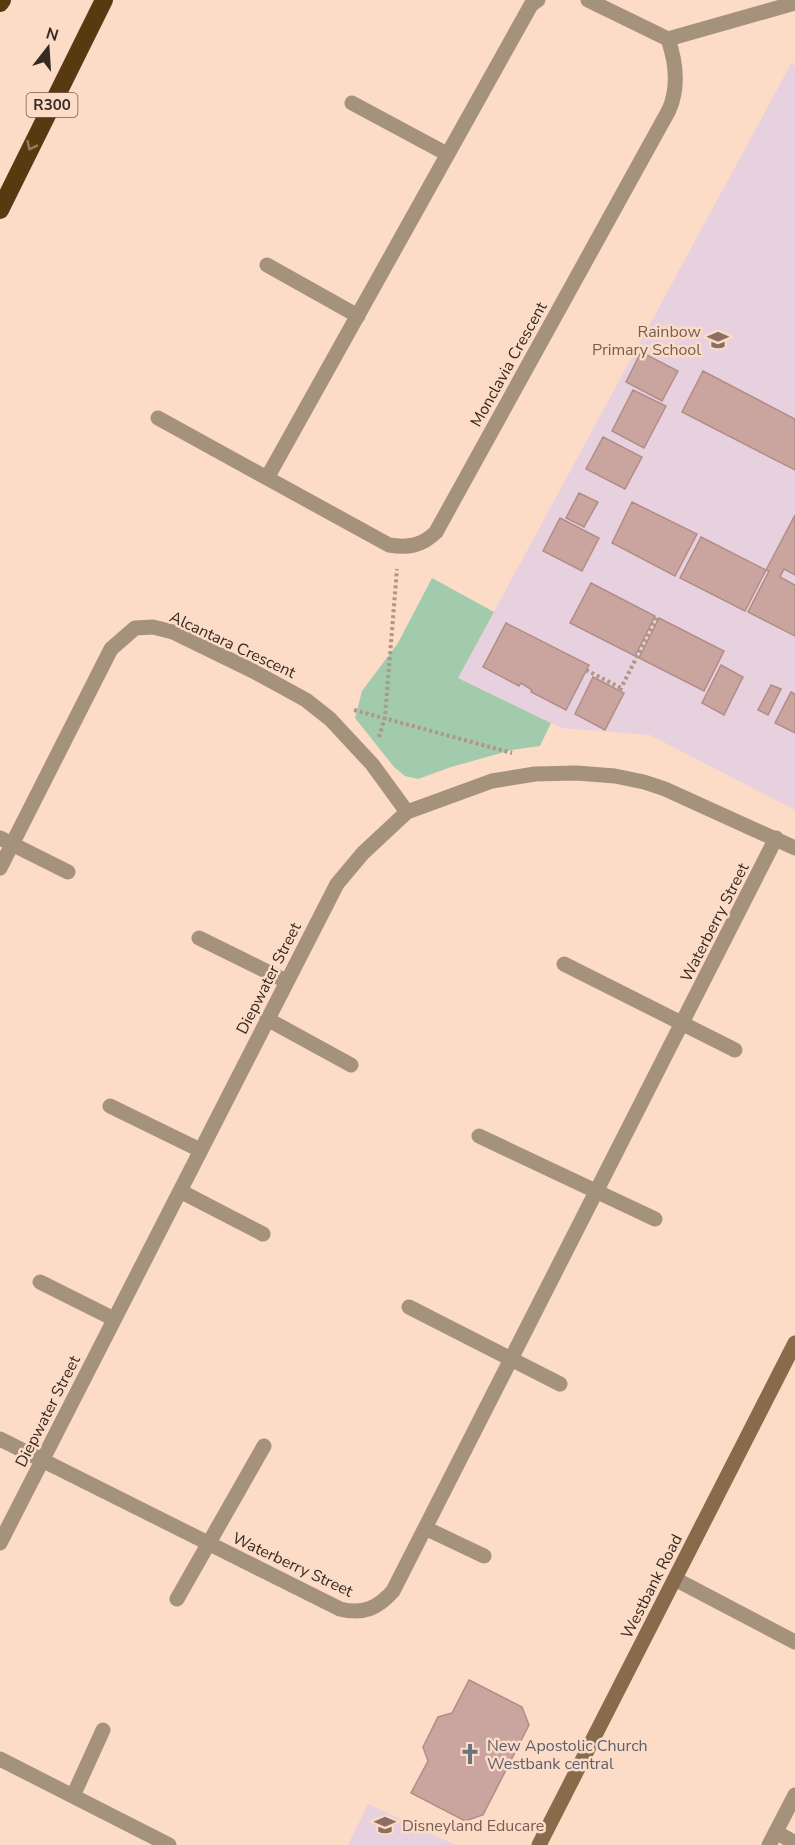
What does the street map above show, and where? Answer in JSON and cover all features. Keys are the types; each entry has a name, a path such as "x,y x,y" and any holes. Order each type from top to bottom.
{"highway":[{"name":"R300","path":"0,210 104,0"}],"street":[{"path":"588,0 668,39 795,3"},
{"path":"267,478 530,2"},
{"name":"Monclavia Crescent","path":"158,418 378,541 399,546 428,540 436,532 669,110 674,98 675,81 673,54 668,39"},
{"path":"352,103 447,154"},
{"path":"267,265 358,316"},
{"name":"Alcantara Crescent","path":"0,868 6,841 111,649 135,628 153,627 173,632 254,671 306,700 330,719 372,764 407,812"},
{"name":"Diepwater Street","path":"0,1543 337,884 363,853 407,812 492,781 535,774 576,773 615,776 665,789 795,848"},
{"name":"Waterberry Street","path":"42,1461 332,1606 349,1612 358,1612 372,1609 384,1601 393,1591 426,1528 776,838"},
{"path":"6,841 68,872"},
{"path":"199,938 286,981"},
{"path":"564,964 735,1050"},
{"path":"267,1019 351,1065"},
{"path":"110,1106 201,1150"},
{"path":"479,1136 655,1219"},
{"path":"180,1191 263,1234"},
{"path":"40,1282 114,1319"},
{"path":"409,1307 560,1384"},
{"name":"Westbank Road","path":"538,1845 795,1343"},
{"path":"0,1439 42,1461"},
{"name":"Waterberry Street","path":"177,1599 264,1446"},
{"path":"426,1528 484,1556"},
{"path":"675,1579 795,1642"},
{"path":"73,1796 103,1730"},
{"path":"0,1759 169,1845"},
{"path":"795,1795 772,1839 795,1843"}],"path":[{"path":"372,764 385,717 399,546"},
{"path":"586,670 620,689 657,617"},
{"path":"330,719 347,708 385,717 512,753 535,774"}],"shaded area":[{"name":"Rainbow Primary School","path":"792,62 795,68 795,810 650,735 562,728 458,678"},
{"name":"Disneyland Educare","path":"368,1804 456,1845 348,1845"}],"green space":[{"path":"432,578 494,612 458,678 551,723 540,746 512,750 418,779 405,776 394,767 355,718 362,691 398,643"}],"building":[{"path":"641,352 678,371 662,401 626,382"},
{"path":"703,371 795,419 795,470 682,412"},
{"path":"633,390 666,406 644,448 612,431"},
{"path":"603,437 642,457 625,489 586,469"},
{"path":"579,493 598,502 584,527 566,518"},
{"path":"632,502 697,534 675,576 612,543"},
{"path":"795,515 795,575 784,569 780,577 795,585 795,636 748,612 769,571 766,570"},
{"path":"560,518 599,538 582,571 543,551"},
{"path":"701,537 766,570 745,611 680,578"},
{"path":"591,583 655,616 635,656 570,623"},
{"path":"659,618 724,651 704,691 639,658"},
{"path":"506,623 589,665 566,710 531,692 532,690 521,683 519,686 483,667"},
{"path":"721,665 743,677 724,715 702,703"},
{"path":"593,677 624,693 605,730 575,714"},
{"path":"771,685 781,689 768,715 758,710"},
{"path":"791,692 795,694 795,733 775,723"},
{"name":"New Apostolic Church Westbank central","path":"469,1680 522,1707 529,1725 483,1815 465,1821 411,1793 428,1761 423,1747 438,1717 452,1713"}],"place":[{"name":"Rainbow Primary School","path":"718,340"},
{"name":"New Apostolic Church Westbank central","path":"470,1754"},
{"name":"Disneyland Educare","path":"385,1825"}]}
